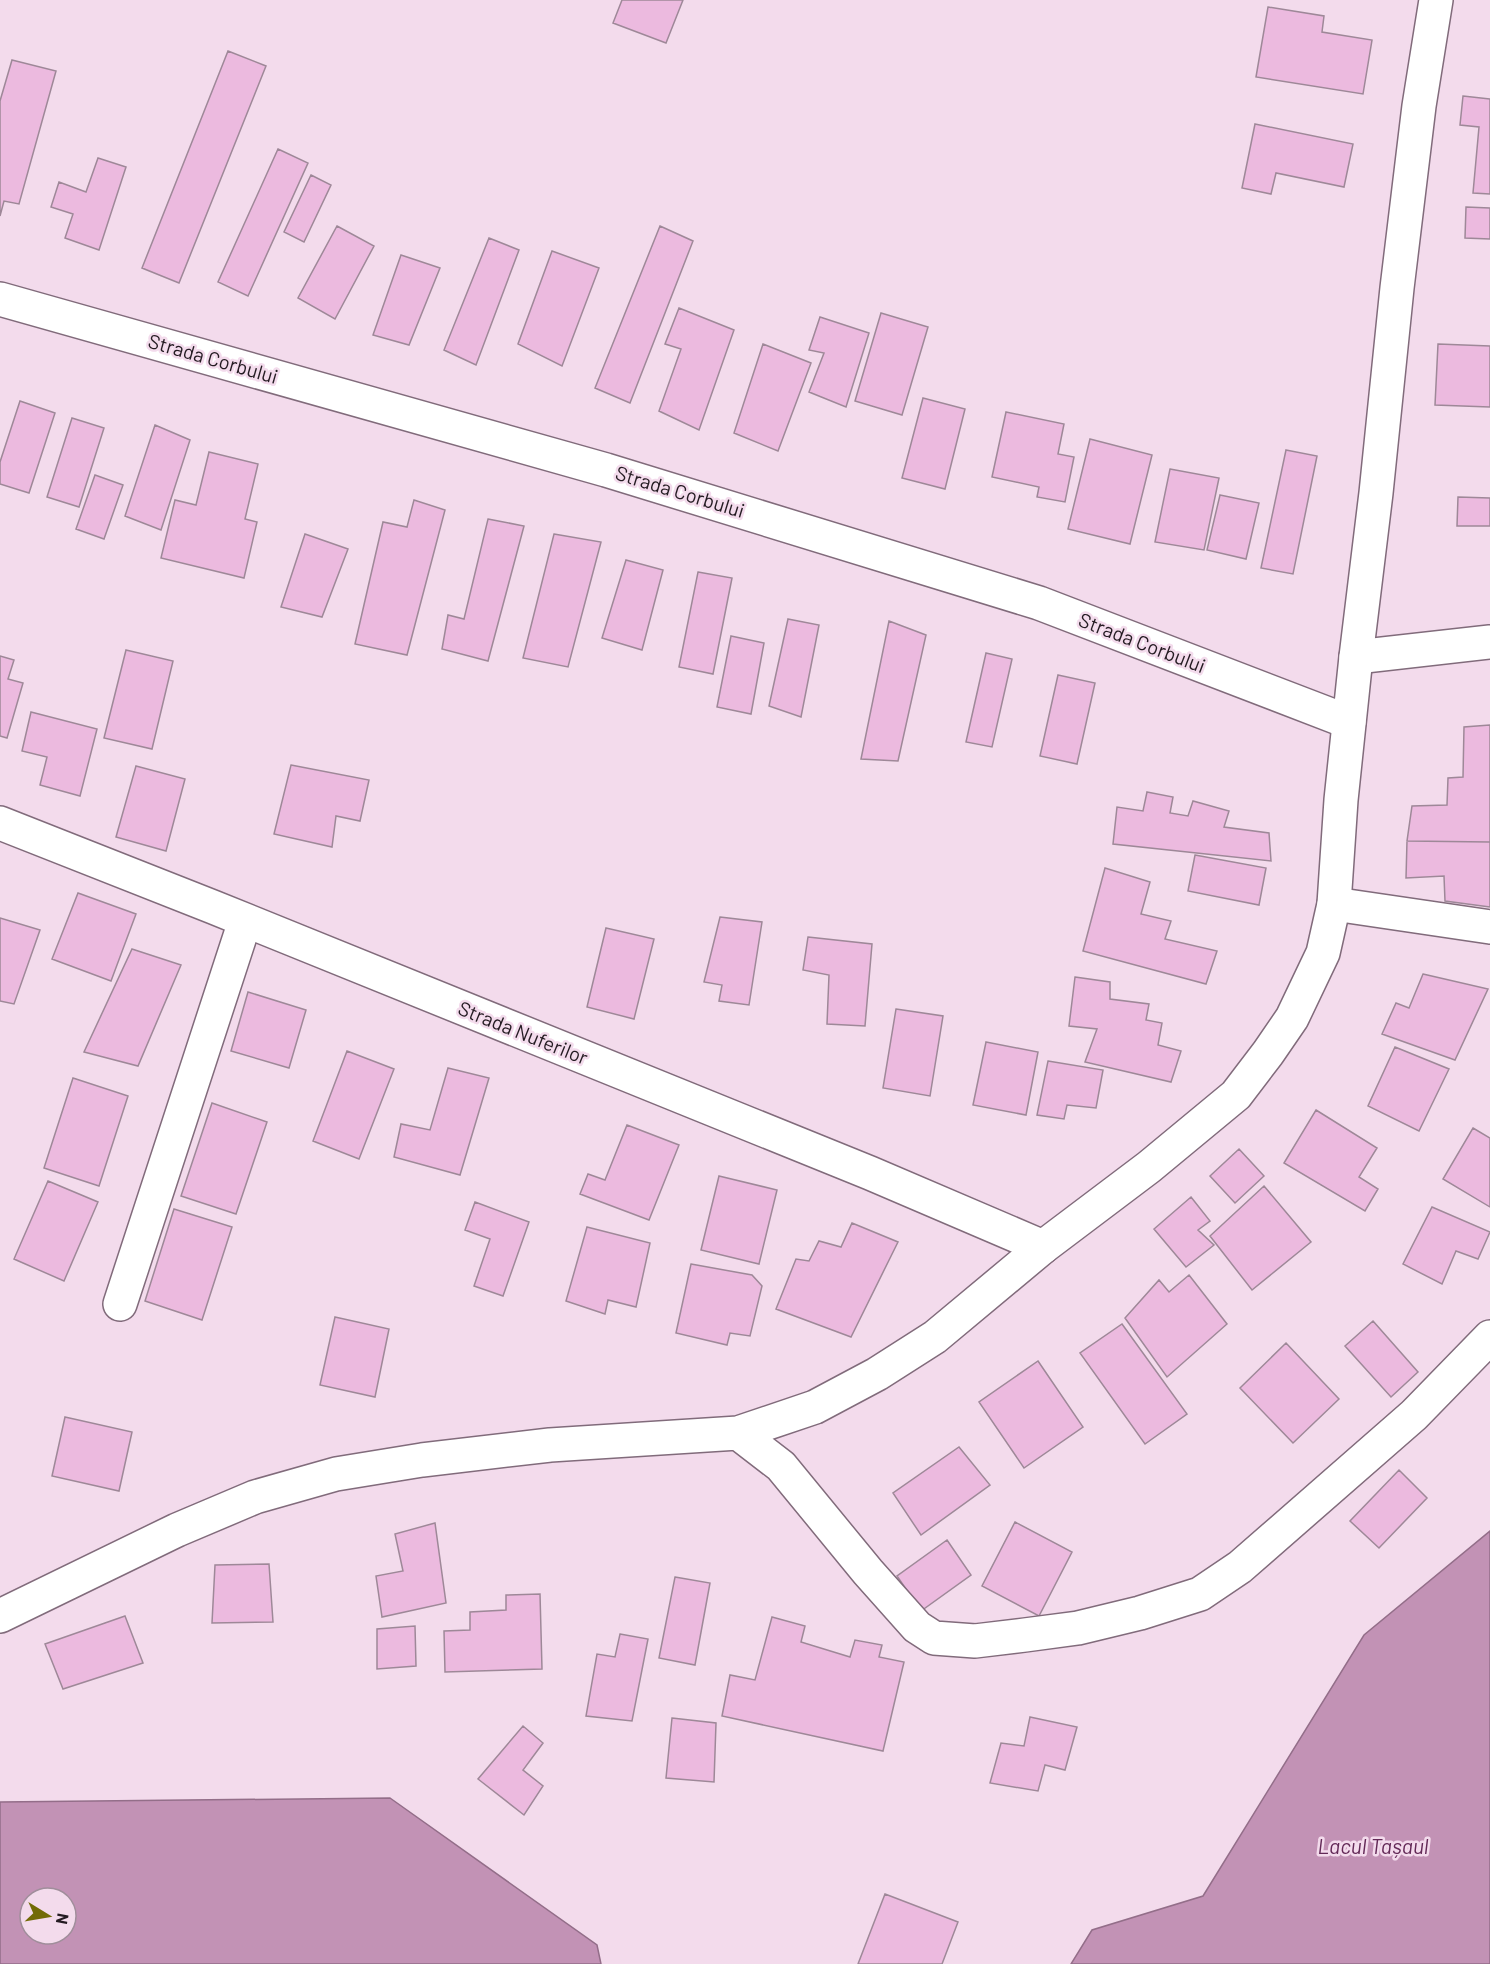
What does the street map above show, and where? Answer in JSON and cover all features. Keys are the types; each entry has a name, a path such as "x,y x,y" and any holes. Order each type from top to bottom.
{"street":[{"path":"0,1616 206,1517 255,1497 336,1474 422,1460 550,1445 738,1433 815,1407 877,1374 935,1337 1043,1247 1149,1167 1236,1095 1292,1018 1323,953 1334,904 1341,800 1397,288 1416,129 1436,0"},
{"name":"Strada Corbului","path":"0,299 606,470 1027,600 1349,722"},
{"path":"1356,657 1490,642"},
{"name":"Strada Nuferilor","path":"0,823 859,1168 1043,1247"},
{"path":"1334,904 1490,927"},
{"path":"120,1304 245,921"},
{"path":"738,1433 781,1466 868,1572 917,1627 934,1638 975,1641 1067,1629 1140,1613 1200,1594 1240,1567 1414,1415 1490,1337"}],"water":[{"name":"Lacul Tașaul","path":"1490,1531 1490,1964 1071,1964 1092,1930 1203,1896 1364,1635"},
{"path":"390,1798 597,1945 601,1964 0,1964 0,1802"}],"building":[{"path":"622,0 683,0 666,43 613,23"},
{"path":"1268,7 1324,16 1322,32 1372,40 1363,94 1256,77"},
{"path":"228,51 266,66 179,283 142,268"},
{"path":"12,60 56,71 19,204 4,201 0,216 0,101"},
{"path":"1463,96 1490,99 1490,194 1473,193 1479,127 1460,125"},
{"path":"1255,124 1353,144 1344,187 1276,173 1271,194 1242,188"},
{"path":"278,149 308,163 248,296 218,282"},
{"path":"98,158 126,167 99,250 65,238 73,214 51,207 59,182 86,192"},
{"path":"311,175 331,185 304,242 284,232"},
{"path":"1466,207 1490,208 1490,239 1465,238"},
{"path":"337,226 374,246 335,319 298,298"},
{"path":"660,226 693,241 630,403 595,388"},
{"path":"489,238 519,250 476,365 444,350"},
{"path":"552,251 599,268 562,366 518,344"},
{"path":"401,255 440,268 409,345 373,335"},
{"path":"679,308 734,330 699,430 659,411 681,349 665,344"},
{"path":"881,313 928,327 902,415 855,401"},
{"path":"820,317 869,333 846,407 809,392 824,353 809,350"},
{"path":"763,344 811,363 778,451 734,433"},
{"path":"1438,344 1490,346 1490,407 1435,405"},
{"path":"923,398 965,409 945,489 902,478"},
{"path":"20,401 55,413 29,493 0,484 0,462"},
{"path":"1006,412 1064,424 1058,454 1074,457 1065,502 1037,497 1039,487 992,477"},
{"path":"72,418 104,428 79,507 47,497"},
{"path":"155,425 190,440 161,530 125,516"},
{"path":"1090,439 1152,455 1130,544 1068,529"},
{"path":"1286,450 1317,456 1293,574 1261,568"},
{"path":"209,452 258,464 245,519 257,522 244,578 161,558 175,500 196,505"},
{"path":"1170,469 1219,478 1204,550 1155,542"},
{"path":"95,475 123,485 104,539 76,529"},
{"path":"1220,495 1259,503 1246,559 1207,550"},
{"path":"1458,497 1490,498 1490,526 1457,526"},
{"path":"414,500 445,510 407,655 355,644 383,522 407,527"},
{"path":"488,519 524,526 488,661 442,649 448,615 464,619"},
{"path":"305,534 348,549 322,617 281,607"},
{"path":"554,534 601,542 568,667 523,658"},
{"path":"626,560 663,570 642,650 602,638"},
{"path":"698,572 732,578 713,674 679,667"},
{"path":"788,619 819,625 801,717 769,706"},
{"path":"889,621 926,635 898,761 861,759"},
{"path":"731,636 764,643 751,714 717,707"},
{"path":"126,650 173,661 152,749 104,738"},
{"path":"986,653 1012,659 992,747 966,742"},
{"path":"0,656 14,660 8,679 23,683 7,738 0,736"},
{"path":"1058,675 1095,683 1077,764 1040,756"},
{"path":"31,712 97,729 80,796 40,785 47,757 22,751"},
{"path":"1490,725 1490,842 1407,841 1412,806 1447,805 1448,778 1463,777 1464,727"},
{"path":"291,765 369,780 360,821 336,816 332,847 274,834"},
{"path":"136,766 185,779 166,851 116,837"},
{"path":"1147,792 1173,797 1170,813 1188,816 1193,801 1229,811 1224,827 1269,833 1271,861 1113,844 1117,807 1143,811"},
{"path":"1407,841 1490,842 1490,907 1445,901 1444,876 1406,878"},
{"path":"1195,855 1266,868 1259,905 1188,891"},
{"path":"1105,868 1150,882 1141,914 1171,921 1165,939 1217,951 1206,984 1083,951"},
{"path":"78,893 136,914 111,981 52,959"},
{"path":"720,917 762,922 749,1005 719,1001 722,985 704,982"},
{"path":"0,918 40,930 14,1004 0,1001"},
{"path":"606,928 654,939 634,1019 587,1007"},
{"path":"808,937 872,944 865,1026 827,1024 829,975 803,970"},
{"path":"132,949 181,965 138,1066 84,1052"},
{"path":"1423,974 1488,989 1455,1060 1382,1034 1396,1003 1409,1008"},
{"path":"1075,977 1110,982 1110,999 1149,1004 1146,1020 1162,1023 1158,1045 1181,1051 1171,1082 1085,1062 1097,1029 1069,1026"},
{"path":"248,992 306,1010 289,1068 231,1051"},
{"path":"896,1009 943,1016 930,1096 883,1088"},
{"path":"986,1042 1038,1052 1026,1115 973,1105"},
{"path":"1395,1047 1449,1069 1419,1131 1368,1106"},
{"path":"347,1051 394,1069 359,1159 313,1141"},
{"path":"1048,1061 1103,1070 1096,1108 1067,1105 1064,1119 1037,1115"},
{"path":"448,1068 489,1078 460,1175 394,1157 401,1124 430,1130"},
{"path":"73,1078 128,1096 99,1186 44,1168"},
{"path":"212,1103 267,1122 236,1214 181,1196"},
{"path":"1316,1110 1377,1148 1359,1177 1378,1189 1365,1211 1284,1163"},
{"path":"627,1125 679,1145 649,1220 580,1194 588,1174 605,1180"},
{"path":"1473,1128 1490,1138 1490,1207 1443,1179"},
{"path":"1239,1149 1264,1176 1235,1203 1210,1176"},
{"path":"719,1176 777,1190 759,1264 701,1250"},
{"path":"48,1181 98,1202 64,1281 14,1259"},
{"path":"1264,1186 1311,1242 1252,1290 1210,1236"},
{"path":"1191,1197 1210,1221 1198,1230 1214,1245 1186,1267 1154,1229"},
{"path":"475,1202 529,1222 503,1296 474,1286 490,1239 465,1230"},
{"path":"1432,1207 1490,1232 1478,1259 1456,1251 1442,1284 1403,1264"},
{"path":"174,1209 232,1227 202,1320 145,1301"},
{"path":"852,1223 898,1242 851,1337 776,1309 796,1259 809,1261 819,1241 841,1247"},
{"path":"587,1227 650,1243 636,1307 608,1300 605,1314 566,1301"},
{"path":"691,1264 752,1275 762,1286 750,1336 730,1333 727,1345 676,1333"},
{"path":"1189,1275 1227,1324 1167,1377 1125,1318 1159,1280 1169,1292"},
{"path":"335,1317 389,1329 375,1397 320,1385"},
{"path":"1373,1321 1418,1372 1391,1397 1345,1346"},
{"path":"1122,1324 1187,1414 1145,1444 1080,1353"},
{"path":"1286,1343 1339,1399 1293,1443 1240,1388"},
{"path":"1038,1361 1083,1427 1024,1468 979,1402"},
{"path":"65,1417 132,1432 119,1491 52,1476"},
{"path":"959,1447 990,1485 921,1535 893,1493"},
{"path":"1399,1470 1427,1498 1379,1548 1350,1521"},
{"path":"1015,1522 1072,1552 1039,1616 982,1586"},
{"path":"435,1523 446,1603 382,1617 376,1576 403,1571 395,1534"},
{"path":"947,1540 971,1575 921,1611 897,1576"},
{"path":"269,1564 273,1622 212,1623 215,1565"},
{"path":"675,1577 710,1583 695,1665 659,1658"},
{"path":"540,1594 542,1669 445,1672 444,1631 470,1630 470,1612 506,1610 506,1595"},
{"path":"125,1616 143,1663 63,1689 45,1644"},
{"path":"772,1617 805,1626 801,1642 850,1657 855,1640 882,1645 879,1657 904,1662 883,1751 722,1716 730,1675 755,1680"},
{"path":"415,1626 416,1666 377,1669 377,1629"},
{"path":"620,1634 648,1639 632,1721 586,1716 597,1654 615,1657"},
{"path":"1030,1717 1077,1727 1065,1770 1045,1765 1038,1791 990,1783 1001,1743 1024,1746"},
{"path":"672,1718 716,1723 714,1782 666,1778"},
{"path":"523,1726 543,1743 523,1770 543,1786 524,1815 478,1779"},
{"path":"885,1894 958,1922 942,1964 858,1964"}]}
